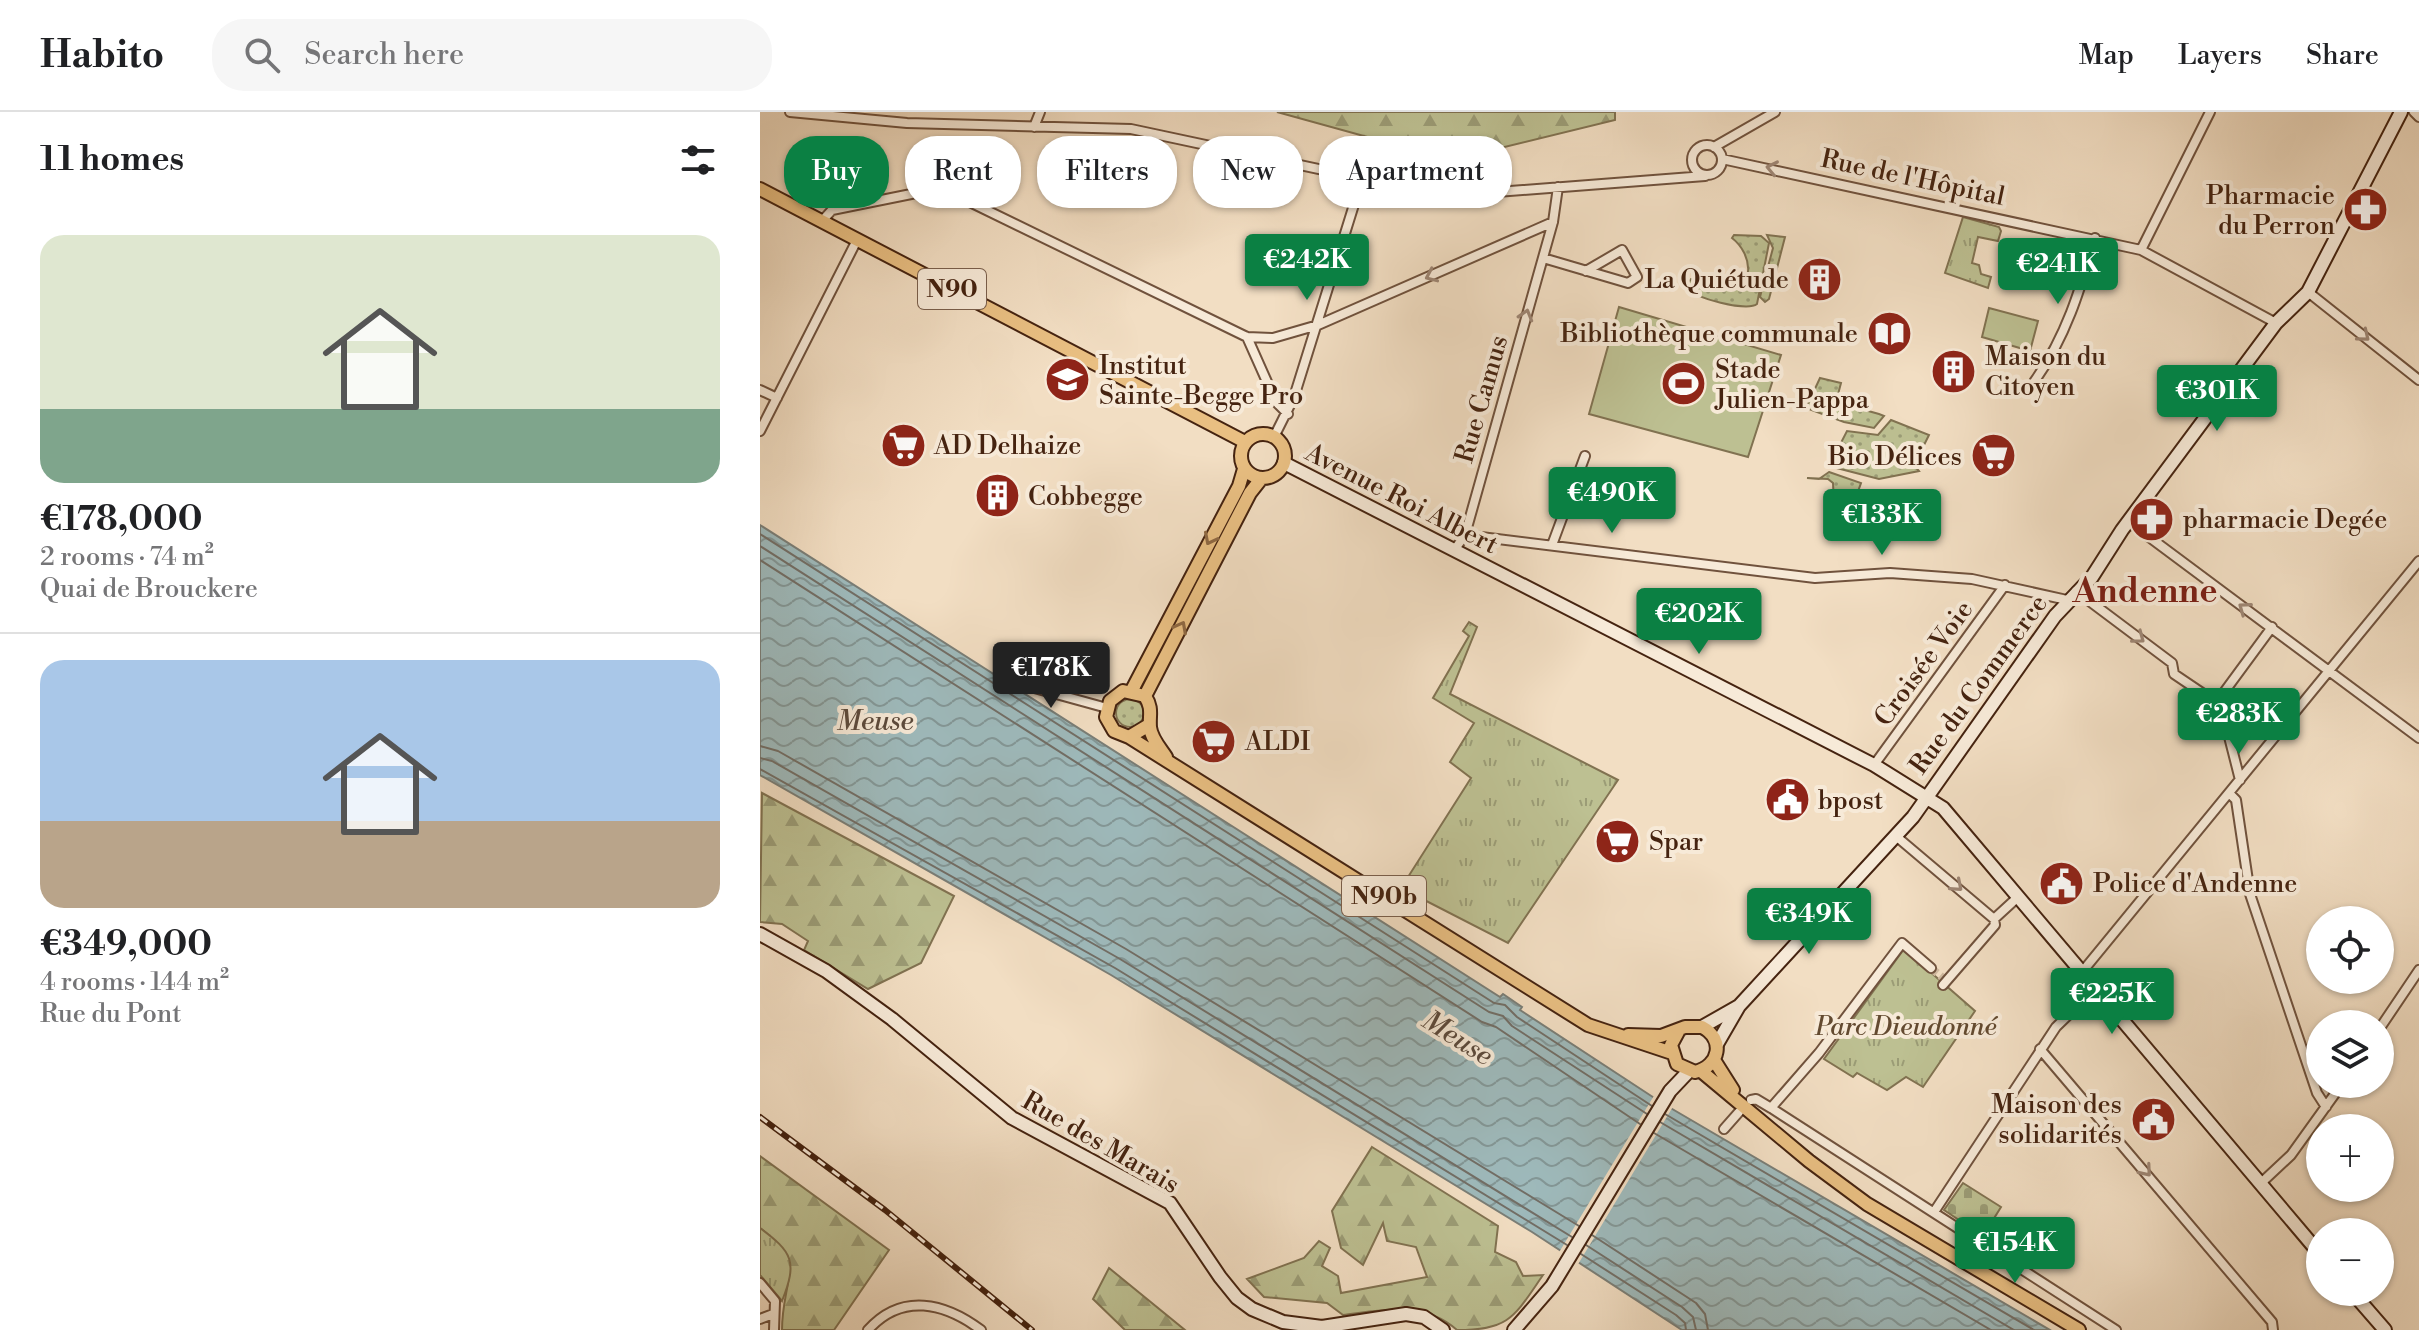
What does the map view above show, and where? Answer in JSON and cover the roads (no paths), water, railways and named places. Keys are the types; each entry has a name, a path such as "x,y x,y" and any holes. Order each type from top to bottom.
{"main road":[{"name":"Rue du Commerce","path":"1739,1006 1897,837 2072,596 2092,577 2276,323 2308,292 2401,112"},
{"name":"N90","path":"760,189 1245,442"},
{"path":"1132,690 1239,486 1244,469 1240,455 1245,442 1258,434 1274,437 1284,448 1284,463 1275,475 1261,479 1250,493 1145,696"},
{"name":"Avenue Roi Albert","path":"1284,463 1874,765 1943,808 2306,1238"},
{"path":"1244,469 1261,479"},
{"path":"1132,690 1145,696 1151,706 1149,725 1129,737 1109,725 1107,708 1116,695 1132,690"},
{"name":"N90b","path":"1149,725 1168,758"},
{"name":"N90b","path":"1129,737 1168,758 1571,1014 1602,1030 1674,1058"},
{"name":"Rue des Marais","path":"760,934 826,971 892,1019 1012,1118 1170,1203 1237,1298 1252,1309 1282,1326 1322,1327 1406,1314 1424,1317 1443,1330"},
{"path":"1670,1091 1678,1032 1685,1027 1702,1027 1739,1006"},
{"path":"1739,1006 1717,1044 1714,1060 1743,1104"},
{"path":"1702,1027 1717,1044"},
{"name":"N90b","path":"1621,1036 1661,1036 1678,1032"},
{"path":"1674,1058 1743,1104 1809,1161 1867,1204 2079,1330"},
{"path":"1515,1330 1537,1307 1561,1272 1670,1091 1714,1060"},
{"path":"2364,1306 2385,1330"}],"street":[{"path":"790,112 907,123 1131,129 1319,170"},
{"path":"1034,127 1040,112"},
{"path":"1672,177 1684,171 1699,147 1714,147 1775,112"},
{"path":"2141,250 2210,112"},
{"path":"2414,112 2419,117"},
{"path":"1512,191 1705,176 1719,169 1722,159 1714,147"},
{"name":"Rue de l'Hôpital","path":"1722,159 2141,250 2276,323"},
{"path":"1691,161 1695,171 1705,176"},
{"name":"Rue Camus","path":"1455,549 1465,535 1553,222 1558,187"},
{"path":"822,221 832,210 941,188 1247,337 1273,338 1318,325 1553,222"},
{"path":"1274,437 1288,414 1352,208"},
{"path":"2034,382 2054,353 2077,301 2095,238"},
{"path":"760,431 857,240"},
{"path":"1543,258 1586,271 1628,283 1637,277 1622,250 1586,271"},
{"path":"2308,292 2419,380"},
{"path":"1247,337 1276,402 1288,414"},
{"path":"760,390 777,398"},
{"path":"1552,545 1585,456"},
{"path":"2129,522 2419,738"},
{"path":"1465,535 1769,574 1815,578 1890,573 2005,585 2072,596 2172,663 2174,674 2214,701 2224,717 2240,780"},
{"path":"2082,972 2419,561"},
{"name":"Croisée Voie","path":"1874,765 2005,585"},
{"path":"2214,701 2222,695 2272,627"},
{"path":"1027,686 1107,708"},
{"path":"2229,793 2236,800 2250,894 2317,1093 2326,1107"},
{"path":"1897,837 1994,919 1995,925 1944,981"},
{"path":"1994,919 2018,897"},
{"path":"1771,1108 1819,1053 1902,943 1931,968"},
{"path":"2392,1010 2419,970"},
{"path":"1934,1212 2040,1049 2066,1014 2096,988"},
{"path":"2040,1049 2234,1275 2272,1322 2273,1330"},
{"path":"2260,1184 2291,1155 2332,1098"},
{"path":"1724,1129 1743,1104 1756,1099 2116,1330"},
{"path":"760,1283 775,1301 774,1330"},
{"path":"869,1328 889,1313 934,1304 958,1312 981,1330"},
{"path":"760,1319 773,1314"}],"water":[{"name":"Meuse","path":"760,525 1500,997 1503,994 1522,1007 1520,1010 1662,1103 2050,1330 1682,1330 1532,1232 1111,975 760,775"}],"tunnel":[{"path":"1931,968 1943,978"}],"railway":[{"path":"760,1117 885,1210 1032,1330"}],"place":[{"name":"Pharmacie du Perron","path":"2366,210"},
{"name":"La Quiétude","path":"1820,279"},
{"name":"Bibliothèque communale","path":"1889,333"},
{"name":"Maison du Citoyen","path":"1954,371"},
{"name":"Institut Sainte-Begge Pro","path":"1068,380"},
{"name":"Stade Julien-Pappa","path":"1684,384"},
{"name":"AD Delhaize","path":"903,445"},
{"name":"Bio Délices","path":"1993,456"},
{"name":"Cobbegge","path":"997,496"},
{"name":"pharmacie Degée","path":"2152,519"},
{"name":"ALDI","path":"1214,741"},
{"name":"bpost","path":"1787,800"},
{"name":"Spar","path":"1618,841"},
{"name":"Police d'Andenne","path":"2062,883"},
{"name":"Maison des solidarités","path":"2153,1119"}],"district":[{"name":"Andenne","path":"2145,590"}],"park label":[{"name":"Parc Dieudonné","path":"1906,1026"}]}
